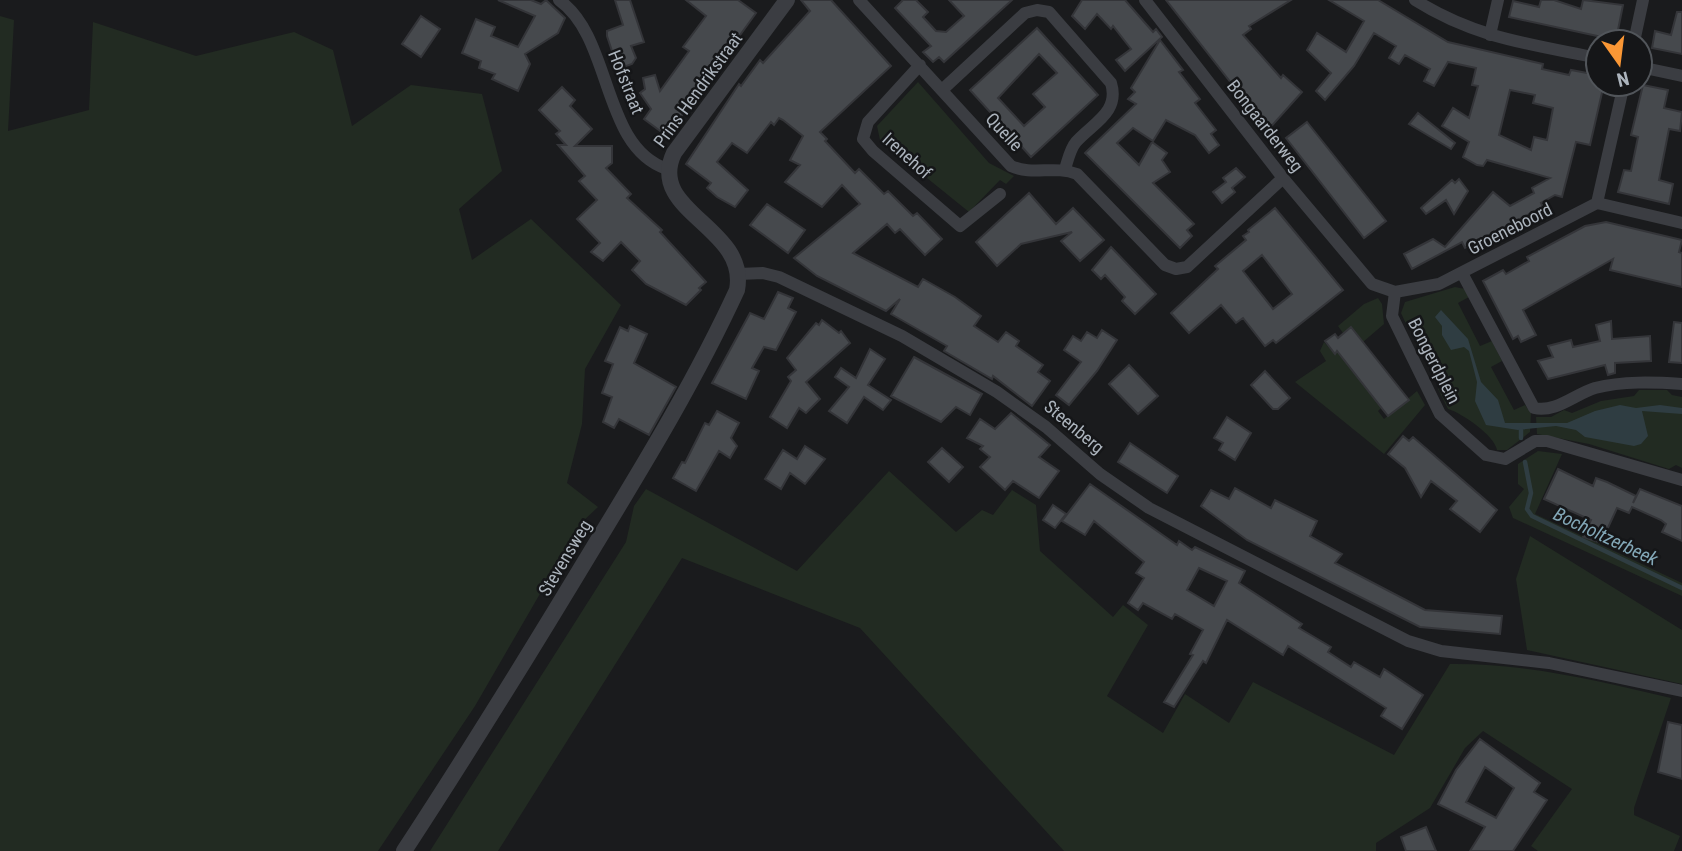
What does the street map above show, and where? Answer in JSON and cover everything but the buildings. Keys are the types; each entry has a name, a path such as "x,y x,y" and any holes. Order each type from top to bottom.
{"street":[{"name":"Hofstraat","path":"559,0 584,25 620,117 636,147 650,163 667,169"},
{"name":"Prins Hendrikstraat","path":"667,169 674,153 787,0"},
{"name":"Quelle","path":"859,0 1011,166 1035,172 1065,169"},
{"name":"Bongaarderweg","path":"1145,0 1359,272 1372,284 1395,292"},
{"path":"1415,0 1455,24 1490,35 1584,55"},
{"path":"1490,35 1498,0"},
{"path":"1637,28 1643,0"},
{"path":"942,90 1025,13 1038,10 1049,12 1111,83 1115,96 1108,113 1073,145 1065,169 1077,174 1165,265 1176,269 1187,267 1283,178"},
{"name":"Irenehof","path":"920,65 868,122 863,139 873,151 960,226 1000,194"},
{"path":"1654,70 1682,76"},
{"path":"1621,98 1597,203 1682,223"},
{"path":"667,169 673,191 733,254 739,274"},
{"name":"Groeneboord","path":"1395,292 1428,287 1462,273 1597,203"},
{"name":"Steenberg","path":"739,274 763,273 779,277 922,346 1012,402 1100,474 1149,508 1388,632 1434,649 1549,663 1682,691"},
{"path":"1462,273 1534,408 1546,411 1580,393 1607,386 1646,382 1682,384"},
{"name":"Stevensweg","path":"404,851 490,720 665,430 732,299 739,274"},
{"name":"Bongerdplein","path":"1395,292 1392,313 1395,324 1437,409 1448,424 1494,458 1509,458 1535,441 1547,441 1598,453 1682,480"}],"shaded area":[{"path":"0,16 14,20 8,131 89,110 93,22 196,56 294,32 333,50 352,126 411,85 482,94 502,171 459,209 472,260 531,219 621,305 585,369 582,424 567,483 598,507 581,523 475,706 378,851 0,851"},
{"path":"918,82 989,163 1014,176 1006,184 1000,180 969,212 880,140 877,126"},
{"path":"1455,287 1465,289 1469,297 1458,303 1480,346 1492,341 1502,361 1491,367 1514,410 1525,405 1531,413 1530,432 1507,450 1497,450 1490,438 1477,426 1448,409 1438,389 1450,383 1431,345 1419,350 1414,340 1425,334 1419,321 1407,326 1401,313 1405,302"},
{"path":"1378,298 1382,304 1384,324 1363,342 1351,327 1343,333 1338,326 1364,304"},
{"path":"1441,310 1468,339 1481,382 1498,400 1505,423 1567,423 1595,411 1620,405 1636,408 1660,405 1682,408 1682,414 1642,411 1648,436 1641,444 1634,446 1585,437 1576,430 1556,426 1518,430 1486,425 1475,401 1477,382 1469,351 1464,347 1451,350 1442,335 1442,326 1435,317"},
{"path":"1324,342 1334,353 1337,351 1382,407 1378,411 1384,419 1417,391 1425,405 1384,454 1295,382 1326,361 1320,351"},
{"path":"1639,390 1667,390 1672,395 1682,397 1682,468 1676,465 1669,469 1589,444 1537,434 1536,417 1551,417 1564,410 1572,413 1601,401 1634,396"},
{"path":"1538,451 1562,454 1535,514 1682,583 1682,596 1513,518 1509,507 1524,489 1518,484 1518,464"},
{"path":"889,471 956,532 982,510 993,515 1012,490 1036,505 1040,551 1113,617 1123,605 1148,625 1107,696 1163,733 1185,694 1229,723 1253,682 1394,755 1450,664 1533,670 1671,698 1634,808 1634,815 1680,836 1674,851 1538,851 1531,846 1572,789 1483,731 1465,748 1430,808 1376,843 1376,851 1064,851 860,628 682,558 498,851 430,851 626,542 634,506 646,489 797,571"},
{"path":"1530,536 1682,630 1682,684 1527,650 1516,579"}],"waterway":[{"name":"Bocholtzerbeek","path":"1521,430 1521,438"},
{"name":"Bocholtzerbeek","path":"1525,462 1531,493 1527,509 1532,516 1682,588"}]}
